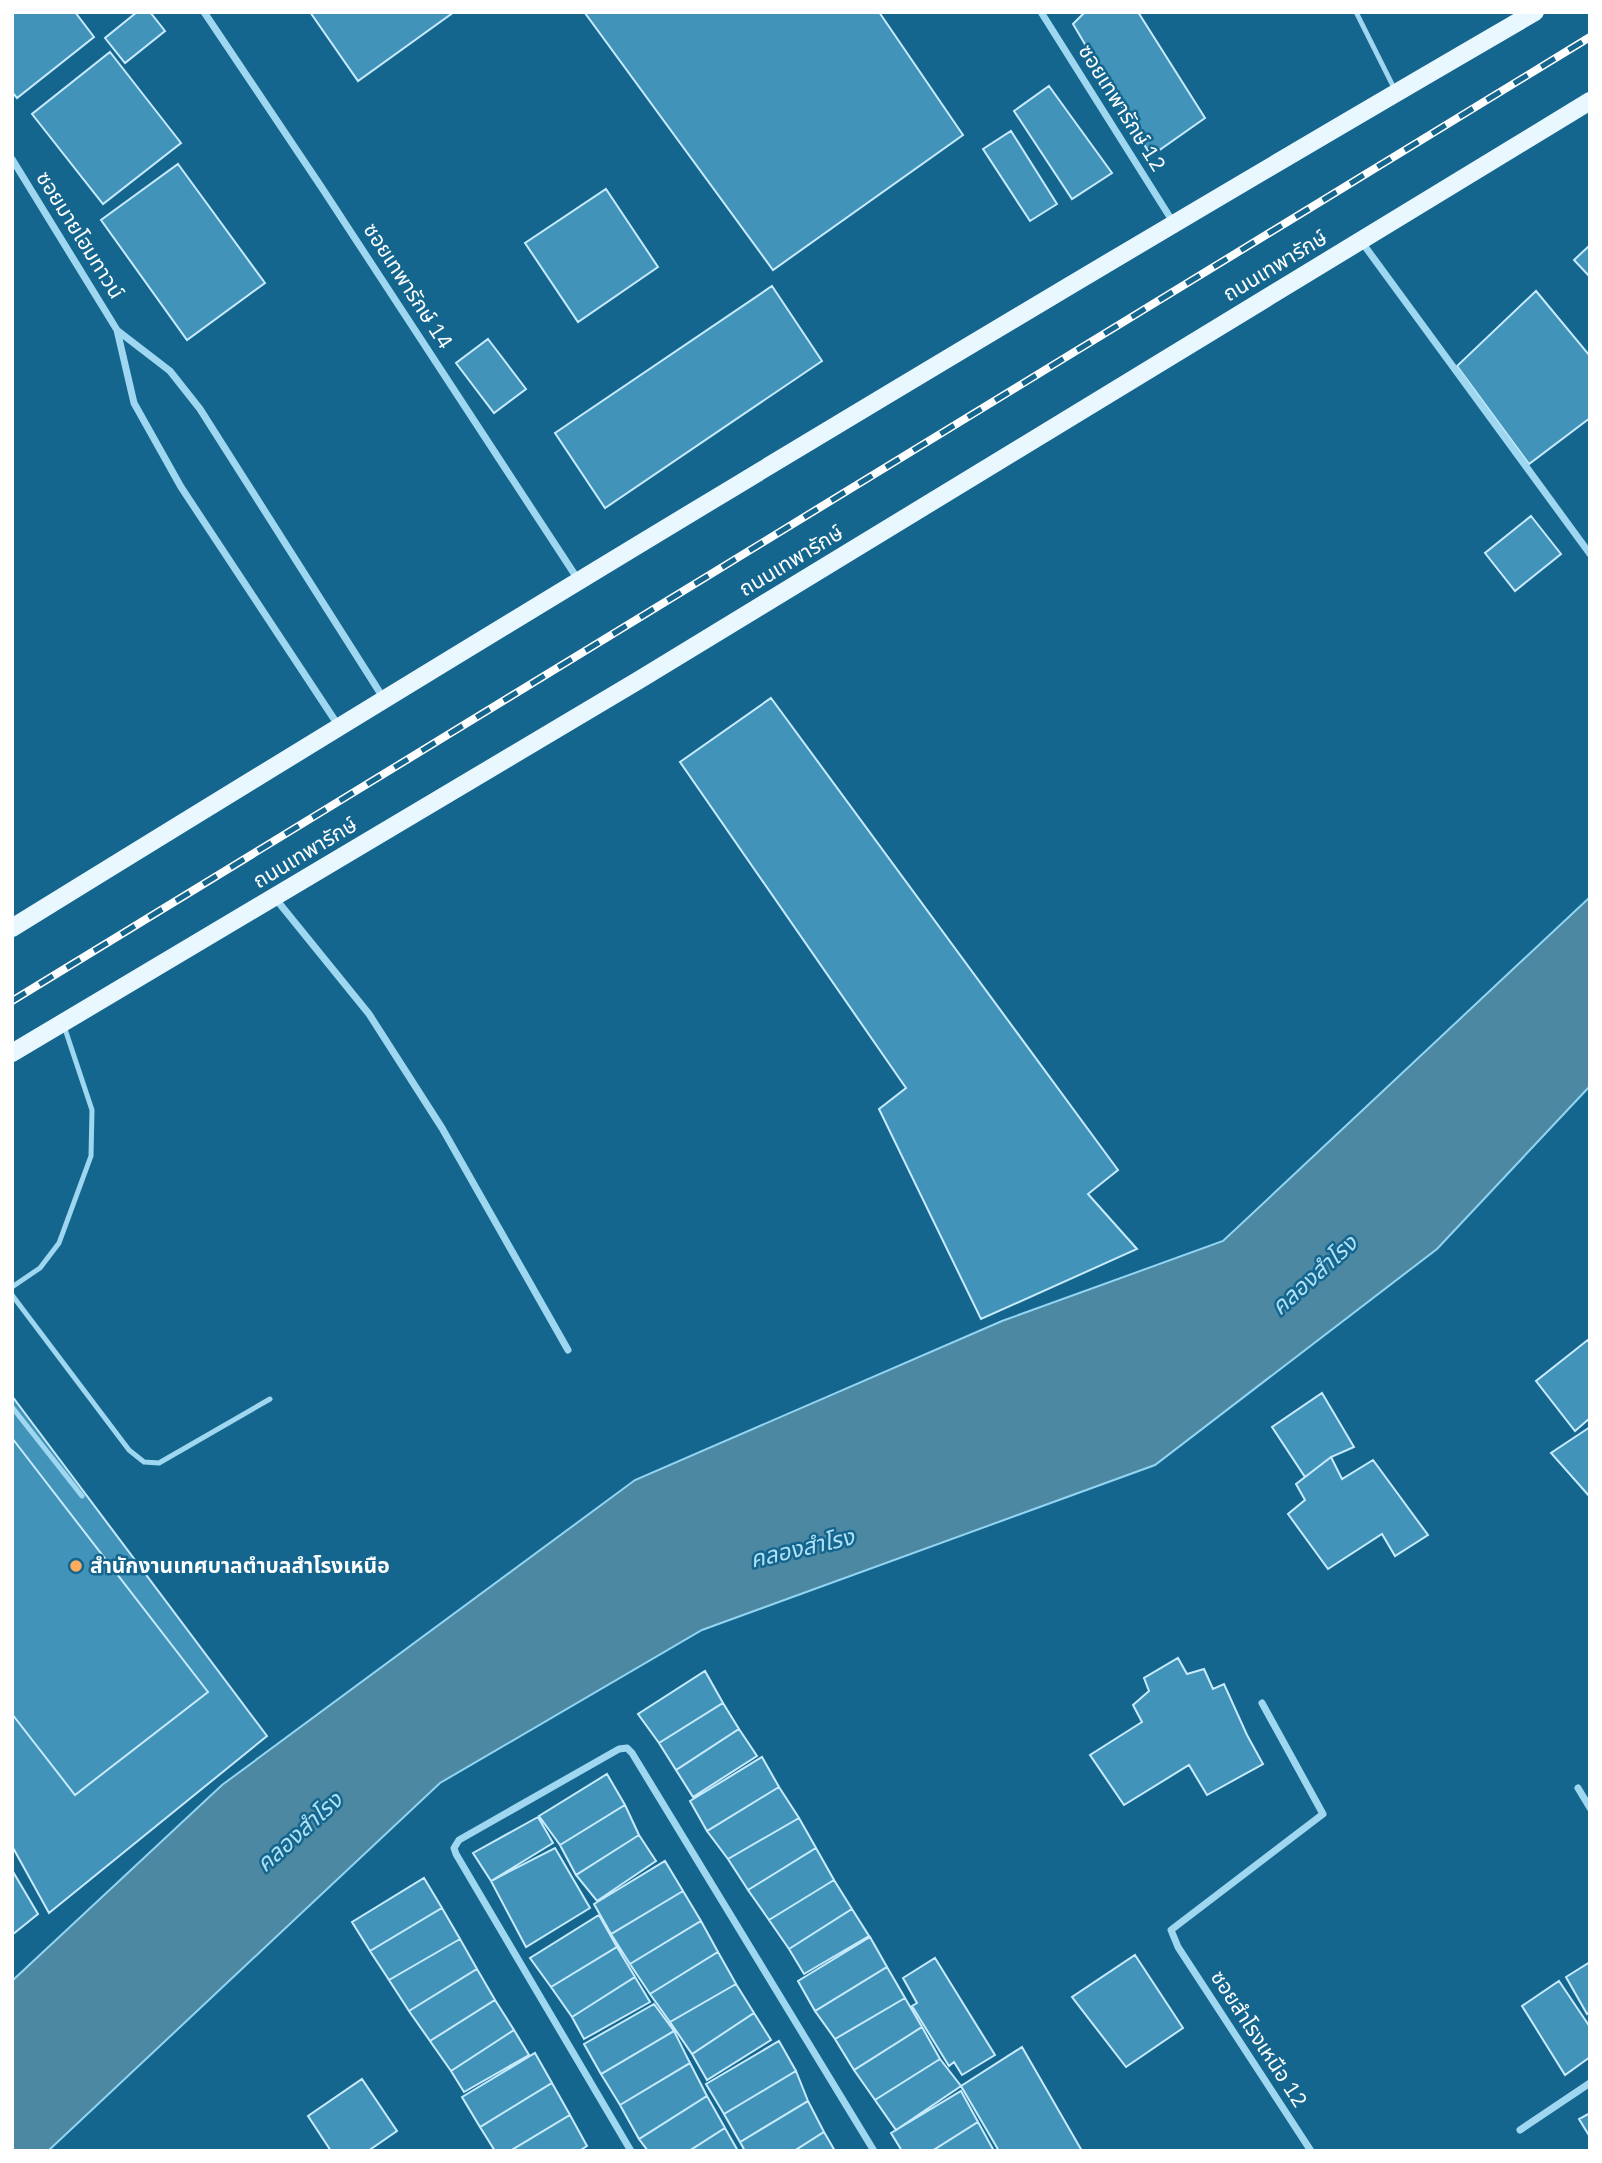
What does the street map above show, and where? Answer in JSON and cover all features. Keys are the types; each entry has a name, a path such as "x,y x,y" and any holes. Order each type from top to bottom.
{"main road":[{"path":"12,928 579,581 1174,222 1535,12"},
{"name":"ถนนเทพารักษ์","path":"12,1053 627,687 1590,101"}],"street":[{"name":"ซอยเทพารักษ์ 14","path":"204,12 323,188 579,581"},
{"name":"ซอยเทพารักษ์ 12","path":"1041,12 1174,222"},
{"name":"ซอยมายโฮมทาวน์","path":"12,159 117,330"},
{"path":"1361,241 1590,554"},
{"path":"117,330 170,371 200,409 384,700"},
{"path":"117,330 134,403 181,488 339,727"},
{"path":"274,897 369,1014 442,1128 568,1350"},
{"name":"ซอยสำโรงเหนือ 12","path":"1262,1703 1323,1814 1171,1930 1178,1947 1311,2151"},
{"path":"631,2151 454,1848 459,1840 619,1748 627,1748 632,1753 874,2151"},
{"path":"1578,1788 1590,1808"},
{"path":"1520,2130 1590,2083"}],"lane":[{"path":"1356,12 1396,93"},
{"path":"12,1287 40,1268 59,1243 91,1156 92,1110 63,1023"},
{"path":"12,1295 129,1450 144,1462 159,1463 270,1399"},
{"path":"12,1407 82,1496"}],"water":[{"name":"คลองสำโรง","path":"1590,897 1590,1086 1437,1249 1155,1465 702,1630 440,1783 48,2151 12,2151 12,1981 222,1785 635,1480 1002,1321 1223,1241"}],"building":[{"path":"12,12 75,12 94,37 17,98 12,92"},
{"path":"137,12 150,12 165,31 125,63 105,38"},
{"path":"310,12 454,12 358,81"},
{"path":"879,12 963,135 773,270 585,13"},
{"path":"1085,12 1138,12 1205,118 1151,156 1073,24"},
{"path":"110,52 181,143 103,204 32,114"},
{"path":"1049,86 1112,173 1072,199 1014,111"},
{"path":"1011,131 1057,204 1030,221 983,149"},
{"path":"178,164 265,283 187,340 101,220"},
{"path":"606,189 658,267 578,322 525,243"},
{"path":"1590,245 1590,277 1574,260"},
{"path":"772,286 822,361 605,508 555,433"},
{"path":"1536,291 1590,356 1590,418 1529,464 1457,366"},
{"path":"488,339 526,389 494,413 456,363"},
{"path":"1531,516 1561,554 1515,591 1485,553"},
{"path":"771,698 1118,1170 1088,1194 1137,1249 981,1319 879,1109 906,1088 680,762"},
{"path":"1589,1339 1590,1418 1575,1431 1536,1381"},
{"path":"1322,1393 1354,1447 1331,1457 1305,1477 1272,1427"},
{"name":"สำนักงานเทศบาลตำบลสำโรงเหนือ","path":"12,1396 267,1736 49,1913 12,1846"},
{"path":"1590,1427 1590,1497 1551,1453"},
{"path":"12,1438 208,1692 75,1795 12,1714"},
{"path":"1331,1457 1342,1479 1373,1460 1428,1535 1395,1556 1382,1534 1328,1569 1288,1514 1305,1500 1296,1484"},
{"path":"1178,1658 1187,1674 1204,1669 1213,1689 1224,1684 1263,1764 1207,1795 1189,1765 1124,1805 1090,1755 1142,1722 1133,1705 1149,1691 1144,1678"},
{"path":"705,1671 723,1703 659,1743 638,1714"},
{"path":"723,1703 739,1729 676,1770 659,1743"},
{"path":"739,1729 757,1756 693,1797 676,1770"},
{"path":"762,1757 779,1787 707,1831 690,1801"},
{"path":"607,1774 625,1805 560,1845 539,1816"},
{"path":"779,1787 799,1818 728,1859 707,1831"},
{"path":"625,1805 639,1835 576,1875 560,1845"},
{"path":"538,1817 553,1843 491,1881 473,1853"},
{"path":"799,1818 816,1848 748,1890 728,1859"},
{"path":"639,1835 656,1861 597,1901 576,1875"},
{"path":"555,1848 590,1908 526,1947 491,1881"},
{"path":"816,1848 834,1880 769,1920 748,1890"},
{"path":"665,1861 683,1891 611,1934 594,1904"},
{"path":"12,1870 38,1914 12,1935"},
{"path":"424,1878 442,1908 370,1951 352,1922"},
{"path":"834,1880 852,1909 789,1949 769,1920"},
{"path":"683,1891 701,1921 630,1964 611,1934"},
{"path":"442,1908 460,1939 389,1980 370,1951"},
{"path":"852,1909 869,1936 804,1974 789,1949"},
{"path":"599,1915 617,1947 551,1987 530,1958"},
{"path":"701,1921 718,1952 650,1994 630,1964"},
{"path":"870,1937 887,1967 815,2011 798,1981"},
{"path":"460,1939 477,1969 409,2011 389,1980"},
{"path":"617,1947 635,1977 572,2017 551,1987"},
{"path":"718,1952 736,1984 670,2022 650,1994"},
{"path":"1135,1955 1183,2028 1126,2067 1072,1997"},
{"path":"935,1958 995,2055 962,2075 954,2062 949,2066 912,2006 917,2003 903,1978"},
{"path":"1590,1962 1590,2012 1587,2014 1566,1977"},
{"path":"887,1967 905,1998 835,2039 815,2011"},
{"path":"477,1969 495,2000 430,2041 409,2011"},
{"path":"635,1977 650,2002 584,2039 572,2017"},
{"path":"1559,1981 1590,2027 1590,2057 1565,2075 1522,2006"},
{"path":"736,1984 754,2013 692,2054 670,2022"},
{"path":"905,1998 922,2027 854,2070 835,2039"},
{"path":"495,2000 514,2030 451,2071 430,2041"},
{"path":"654,2004 674,2031 601,2074 584,2044"},
{"path":"754,2013 771,2040 707,2080 692,2054"},
{"path":"922,2027 940,2059 875,2100 854,2070"},
{"path":"514,2030 529,2055 464,2092 451,2071"},
{"path":"674,2031 690,2063 620,2105 601,2074"},
{"path":"779,2041 796,2071 724,2114 706,2084"},
{"path":"1022,2047 1082,2151 999,2151 961,2086"},
{"path":"535,2053 552,2083 480,2127 462,2097"},
{"path":"940,2059 961,2086 896,2130 875,2100"},
{"path":"690,2063 707,2096 639,2139 620,2105"},
{"path":"796,2071 808,2101 740,2142 724,2114"},
{"path":"362,2079 397,2131 368,2151 331,2151 308,2116"},
{"path":"552,2083 570,2115 510,2151 495,2151 480,2127"},
{"path":"961,2091 978,2122 932,2151 902,2151 891,2133"},
{"path":"707,2096 725,2128 689,2151 648,2151 639,2139"},
{"path":"808,2101 824,2132 794,2151 745,2151 740,2142"},
{"path":"1590,2113 1590,2137 1579,2119"},
{"path":"570,2115 587,2146 579,2151 510,2151"},
{"path":"978,2122 994,2151 932,2151"},
{"path":"725,2128 738,2151 689,2151"},
{"path":"824,2132 835,2151 794,2151"}],"railway":[{"path":"12,1001 1590,37"}],"place":[{"name":"สำนักงานเทศบาลตำบลสำโรงเหนือ","path":"76,1566"}]}
